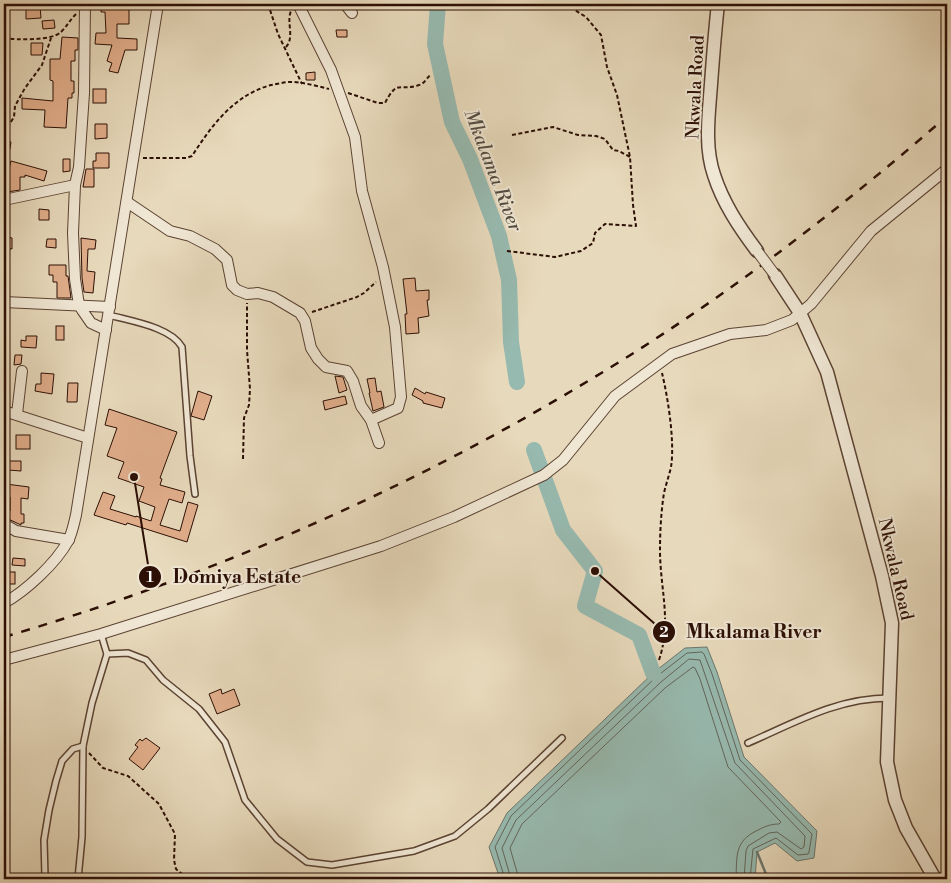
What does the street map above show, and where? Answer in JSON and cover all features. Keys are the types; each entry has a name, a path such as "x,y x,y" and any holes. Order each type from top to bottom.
{"street":[{"path":"4,603 18,594 58,556 69,540 76,515 128,202 133,157 158,4"},
{"path":"345,4 352,13"},
{"name":"Nkwala Road","path":"718,4 708,121 709,155 713,174 723,198 733,217 756,251"},
{"path":"85,5 84,93 73,233 75,279 79,305 91,323 106,330"},
{"path":"295,6 319,45 339,91 355,137 362,191 386,279 395,327 401,397 398,408 371,420"},
{"path":"4,660 101,634 382,546 454,517 544,475 563,460 615,396 672,354 730,334 766,330 792,320 811,304 871,231 947,169"},
{"path":"4,200 76,185"},
{"path":"128,202 170,231 190,236 215,248 227,260 232,285 237,290 247,294 273,297 287,304 302,316 305,321 311,348 318,359 326,367 347,371 353,381 361,406 371,420 378,443"},
{"path":"756,251 775,275"},
{"name":"Nkwala Road","path":"775,275 800,313 827,372 882,576 892,623 887,762 894,800 906,828 935,879"},
{"path":"4,302 79,305 110,311"},
{"path":"17,414 22,371"},
{"path":"4,410 88,438"},
{"path":"4,524 16,531 69,540"}],"lane":[{"path":"110,311 158,329 179,340 182,347 190,456 195,494"},
{"path":"78,879 82,837 83,746 92,702 107,654 101,634"},
{"path":"107,654 128,653 146,660 163,680 199,709 225,742 246,800 276,839 307,862 332,865 414,851 455,836 488,809 562,738"},
{"path":"748,743 822,710 870,698 890,698"},
{"path":"42,879 45,877 44,840 46,825 62,761 72,749 83,746"}],"path":[{"path":"268,4 278,34 286,47 302,84"},
{"path":"507,252 555,257 581,251 593,243 595,233 605,224 636,226 632,205 630,157 602,36 586,17 565,4"},
{"path":"4,38 51,38 60,32 85,5"},
{"path":"286,47 290,40 289,18 295,6"},
{"path":"4,133 14,117 15,106 25,88 42,65 51,38"},
{"path":"133,157 186,158 192,156 208,131 228,109 252,91 280,83 291,82 339,91 382,103 385,102 390,93 396,88 418,86 431,74"},
{"path":"512,135 553,126 578,135 596,136 605,140 613,150 630,157"},
{"path":"302,316 357,297 376,282 386,279"},
{"path":"243,458 244,418 249,405 250,389 247,350 247,294"},
{"path":"659,660 664,646 665,610 660,566 661,528 664,495 671,460 668,398 660,363"},
{"path":"83,746 98,764 128,776 159,804 174,834 176,870 188,879"}],"water":[{"path":"707,647 717,672 744,757 817,831 814,858 797,861 775,843 757,852 755,879 500,879 489,847 507,813 653,673 685,648"}],"building":[{"path":"26,6 40,6 41,18 26,19"},
{"path":"101,6 129,6 129,24 117,24 117,38 137,39 137,50 125,50 118,73 109,71 112,63 107,61 112,45 95,44 96,33 106,33 105,12 101,12"},
{"path":"54,20 55,28 43,29 42,21"},
{"path":"336,30 347,30 347,37 337,37"},
{"path":"62,37 78,38 78,50 75,50 75,61 71,61 71,81 74,81 74,93 72,93 72,98 68,98 66,128 44,127 45,110 22,109 22,98 53,101 50,59 60,59"},
{"path":"31,43 43,43 42,55 31,55"},
{"path":"315,72 315,80 306,80 306,73"},
{"path":"93,89 106,89 106,103 93,103"},
{"path":"95,124 107,124 107,138 95,139"},
{"path":"4,140 11,142 10,149 4,147"},
{"path":"96,153 109,153 109,168 93,168 93,161 96,161"},
{"path":"63,159 70,159 70,171 63,172"},
{"path":"11,161 47,171 44,181 25,175 25,177 20,177 20,190 7,192 7,176"},
{"path":"86,169 94,169 94,187 83,187"},
{"path":"39,209 49,210 49,220 39,220"},
{"path":"4,236 12,238 12,249 4,248"},
{"path":"81,238 96,240 95,249 88,249 87,271 95,272 93,293 84,292"},
{"path":"47,239 56,239 56,248 46,247"},
{"path":"49,265 66,265 66,276 68,276 71,298 57,298 57,282 53,282 53,275 49,275"},
{"path":"415,278 416,291 429,290 429,300 427,300 429,316 418,318 419,333 406,334 405,314 407,314 403,279"},
{"path":"56,326 64,326 64,340 56,340"},
{"path":"26,336 37,336 36,348 21,347 21,340 26,341"},
{"path":"15,355 22,355 21,364 14,365"},
{"path":"41,373 54,374 52,394 35,391 36,384 41,384"},
{"path":"335,376 343,377 347,390 339,393"},
{"path":"375,378 377,392 381,391 384,407 373,411 367,379"},
{"path":"68,383 78,383 77,402 67,402"},
{"path":"415,388 425,394 426,392 445,398 442,408 423,403 423,401 412,395"},
{"path":"198,391 212,396 204,420 191,416"},
{"path":"345,396 347,404 325,410 323,401"},
{"path":"109,409 177,432 160,478 162,479 160,485 185,492 182,503 169,499 160,525 180,531 188,502 198,505 187,542 127,523 126,525 94,515 103,492 115,496 110,509 136,517 151,521 155,507 139,501 144,487 118,478 124,462 107,456 117,428 105,425"},
{"path":"16,435 30,435 30,449 16,449"},
{"path":"9,461 21,461 21,471 8,470"},
{"path":"6,484 29,487 28,499 21,498 21,514 24,514 24,523 21,523 21,525 4,517 4,511 10,511 10,497 5,496"},
{"path":"13,558 25,559 25,566 12,565"},
{"path":"4,572 15,572 15,584 4,584"},
{"path":"221,689 222,694 234,689 240,705 217,714 209,694"},
{"path":"146,738 160,748 143,770 129,759 138,747 135,745 140,739 142,741"}],"waterway":[{"name":"Mkalama River","path":"438,4 435,44 452,122 470,159 499,236 509,280 511,342 517,382"},
{"name":"Mkalama River","path":"534,450 563,530 595,571 585,606 639,635 653,673"},
{"path":"757,852 768,879"}],"railway":[{"path":"4,637 79,614 153,588 298,530 370,498 510,426 626,358 722,294 815,225 947,116"}],"place":[{"name":"Domiya Estate","path":"134,477"},
{"name":"Mkalama River","path":"595,571"}]}
